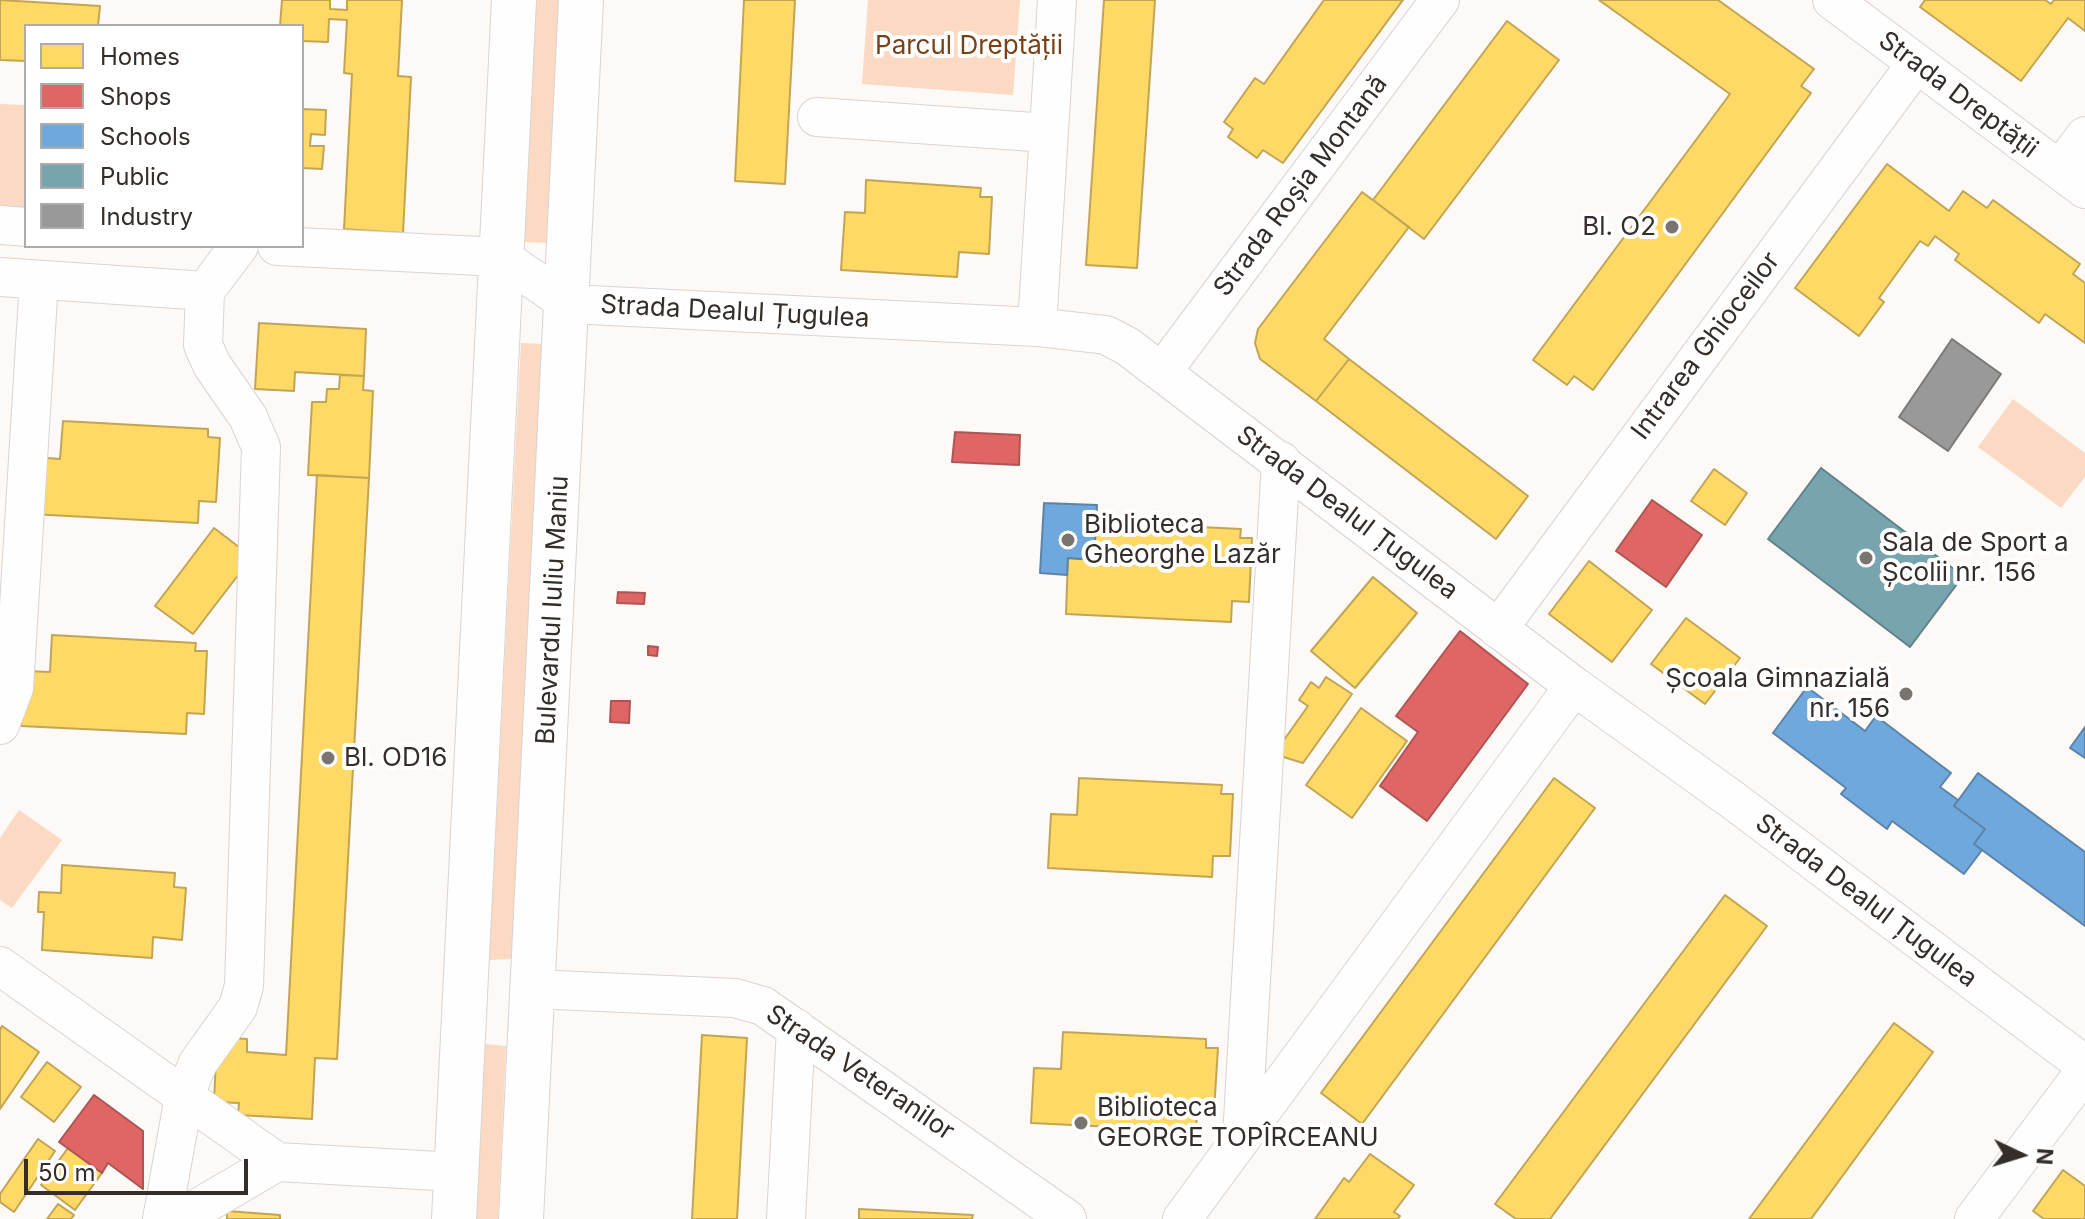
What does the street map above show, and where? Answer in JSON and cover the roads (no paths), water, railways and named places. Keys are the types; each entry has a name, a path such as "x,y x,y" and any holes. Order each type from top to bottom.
{"main road":[{"path":"454,1219 514,0"},
{"name":"Bulevardul Iuliu Maniu","path":"521,1219 569,304 581,0"}],"street":[{"path":"1037,327 1057,0"},
{"name":"Strada Roșia Montană","path":"1162,372 1440,0"},
{"name":"Strada Dreptății","path":"1832,0 2072,179"},
{"name":"Intrarea Ghioceilor","path":"1498,629 1916,64"},
{"path":"817,117 1048,133"},
{"path":"2072,179 2085,136"},
{"path":"0,225 24,227"},
{"path":"304,247 501,257"},
{"path":"162,1219 184,1097 198,1063 238,1007 244,986 261,447 248,417 212,365 203,345 205,291 237,248"},
{"name":"Strada Dealul Țugulea","path":"501,257 569,304 1037,327 1106,335 1162,372 1498,629 1734,801 2085,1065"},
{"path":"0,277 205,291"},
{"path":"0,725 14,688 39,280"},
{"path":"1242,1137 1281,461"},
{"path":"1182,1219 1574,686"},
{"path":"0,966 277,1162 456,1172"},
{"name":"Strada Veteranilor","path":"533,989 749,1000 796,1028 1067,1219"},
{"path":"786,1219 796,1028"},
{"path":"1983,1216 2085,1071"},
{"path":"179,1219 277,1162"}],"place":[{"name":"Bl. O2","path":"1672,227"},
{"name":"Biblioteca Gheorghe Lazăr","path":"1068,540"},
{"name":"Sala de Sport a Școlii nr. 156","path":"1866,558"},
{"name":"Școala Gimnazială nr. 156","path":"1906,694"},
{"name":"Bl. OD16","path":"328,758"},
{"name":"Biblioteca GEORGE TOPÎRCEANU","path":"1081,1123"}],"park label":[{"name":"Parcul Dreptății","path":"969,46"}]}
